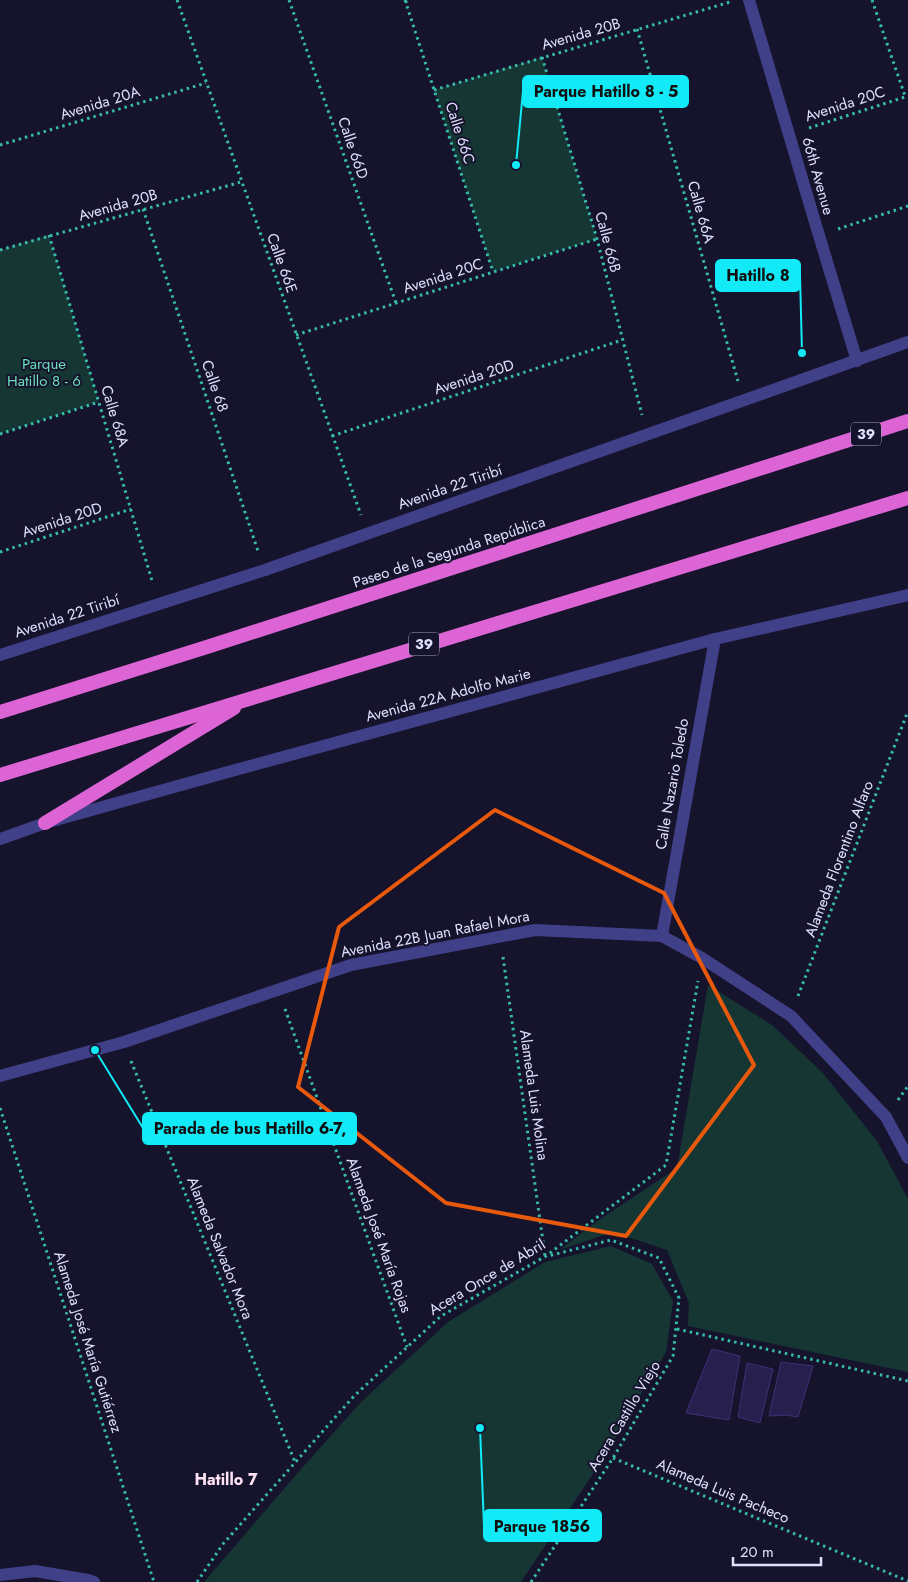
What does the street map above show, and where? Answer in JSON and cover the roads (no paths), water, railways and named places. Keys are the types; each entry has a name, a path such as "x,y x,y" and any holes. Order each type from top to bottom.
{"highway":[{"name":"Paseo de la Segunda República","path":"0,712 220,643 908,420"},
{"name":"39","path":"0,775 908,498"},
{"path":"45,824 251,697"}],"street":[{"name":"66th Avenue","path":"749,0 857,361"},
{"name":"Avenida 22 Tiribí","path":"0,655 265,570 908,342"},
{"name":"Avenida 22A Adolfo Marie","path":"0,839 45,824 715,639 908,595"},
{"name":"Calle Nazario Toledo","path":"662,936 715,639"},
{"name":"Avenida 22B Juan Rafael Mora","path":"0,1076 124,1042 351,965 536,930 662,936 702,958 791,1016 886,1117 908,1158"},
{"path":"0,1574 35,1571 94,1582"}],"place":[{"name":"Parque Hatillo 8 - 5","path":"516,165"},
{"name":"Hatillo 8","path":"802,353"},
{"name":"Parada de bus Hatillo 6-7,","path":"95,1050"},
{"name":"Parque 1856","path":"480,1428"}],"district":[{"name":"Hatillo 7","path":"226,1479"}],"park label":[{"name":"Parque Hatillo 8 - 6","path":"44,372"}]}
